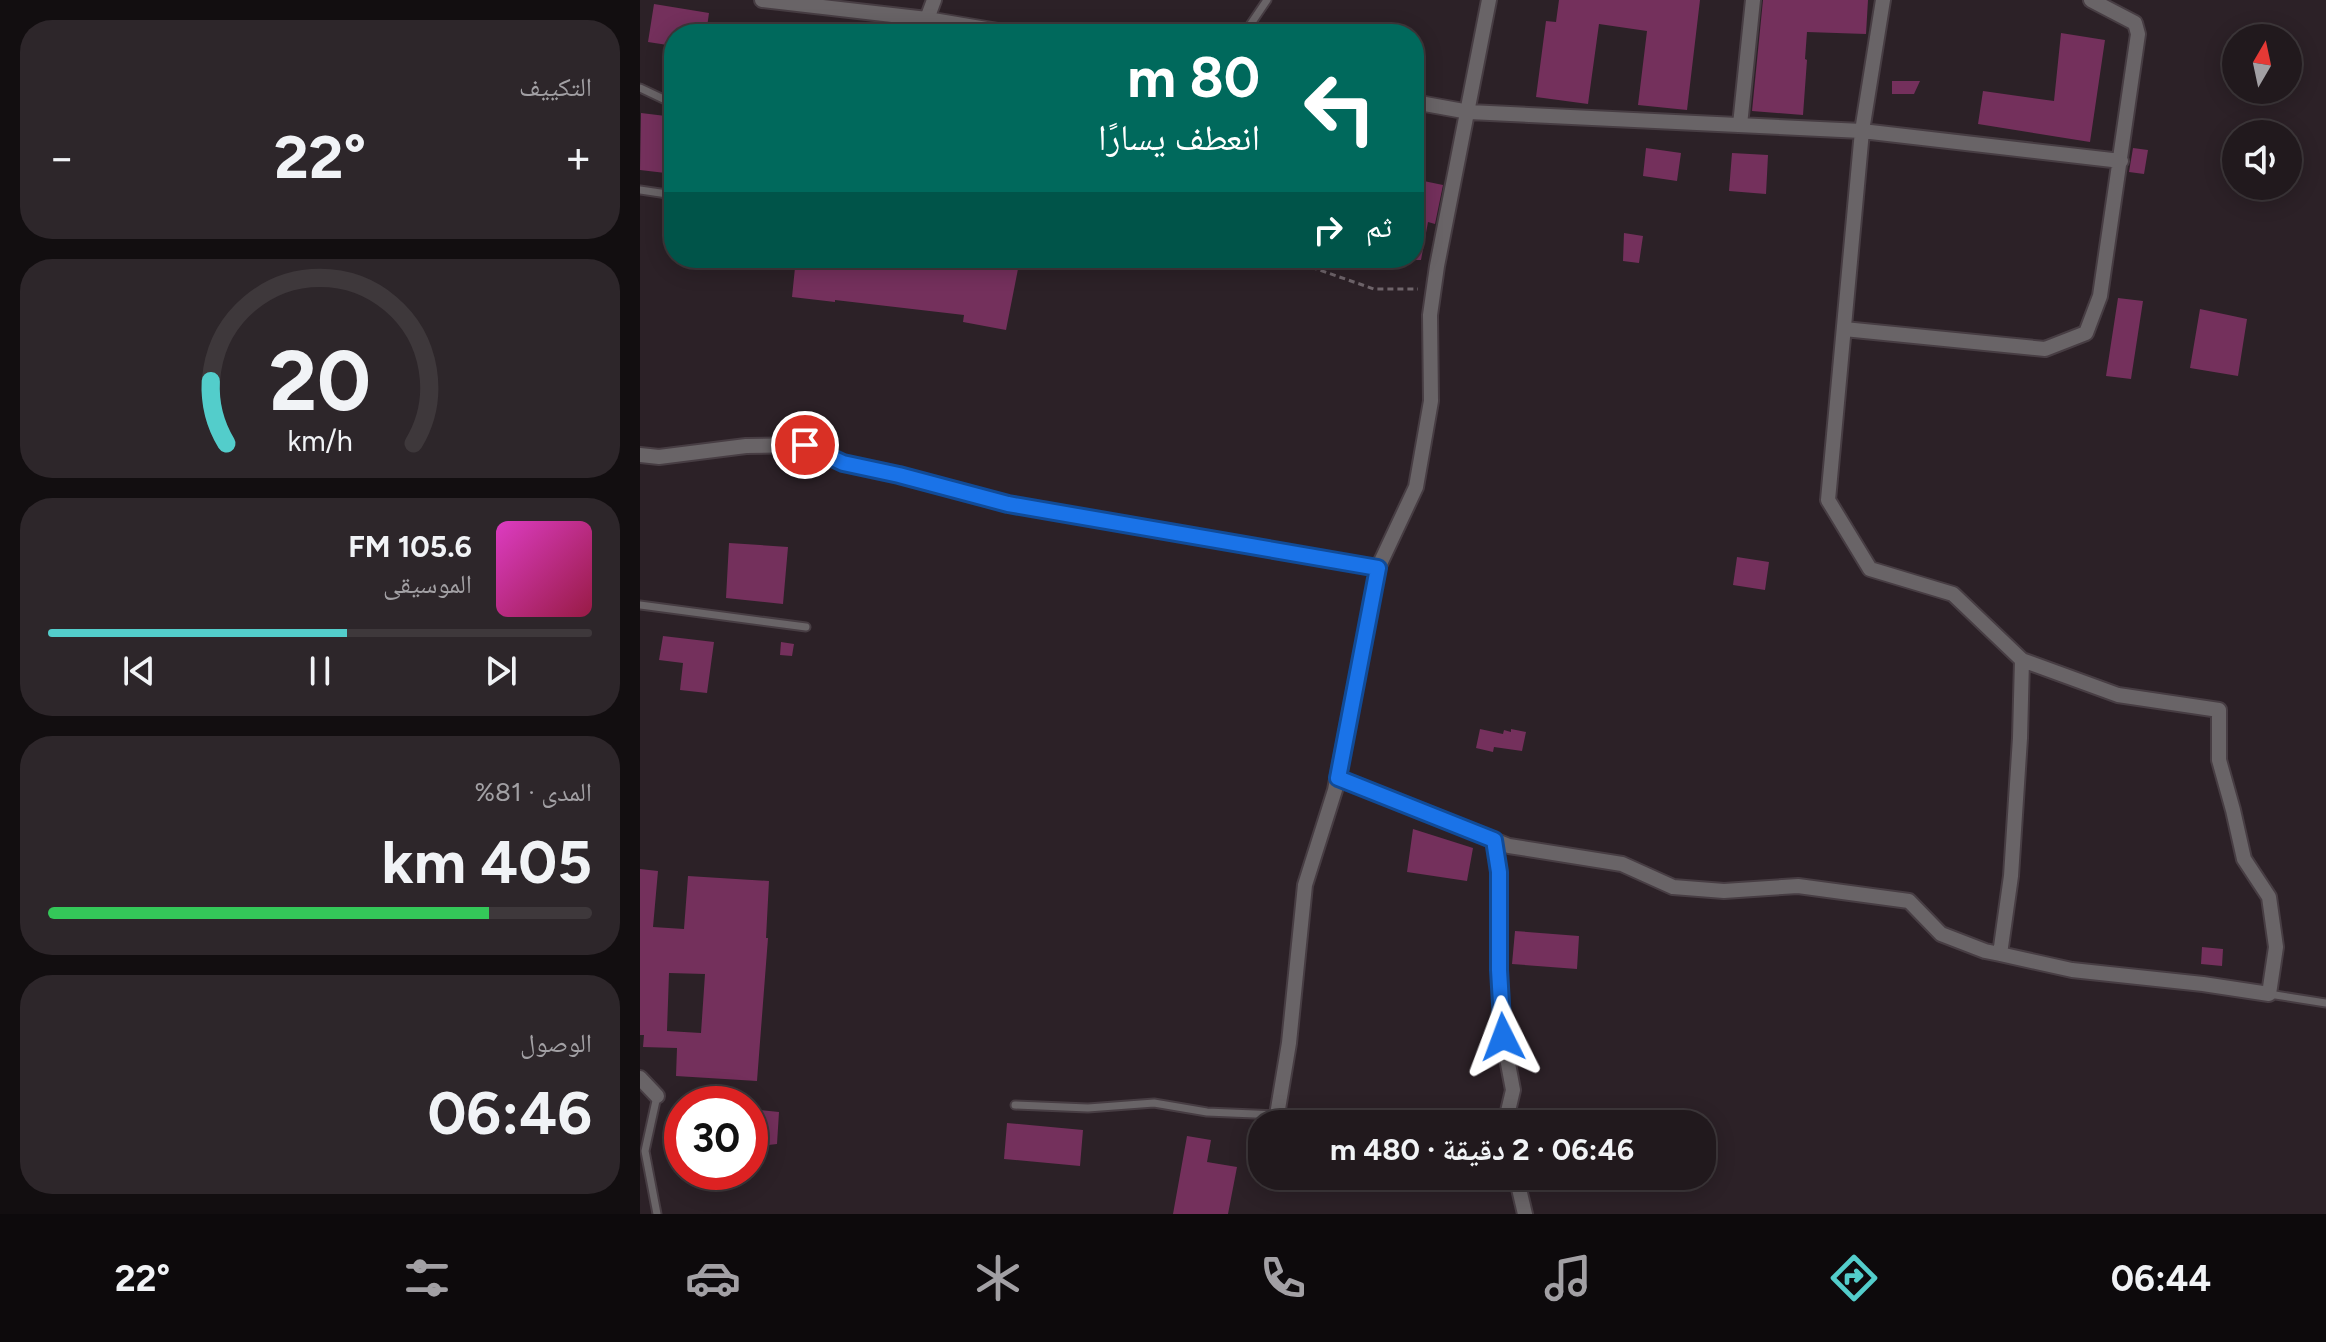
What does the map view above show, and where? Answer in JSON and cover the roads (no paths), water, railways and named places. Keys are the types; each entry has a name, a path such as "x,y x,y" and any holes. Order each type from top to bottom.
{"street":[{"path":"762,0 957,24"},
{"path":"927,19 934,0"},
{"path":"1278,1110 1289,1043 1305,885 1338,778 1378,568 1416,487 1431,401 1430,315 1434,288 1489,0"},
{"path":"1740,125 1753,0"},
{"path":"1338,778 1509,846 1622,864 1673,887 1724,891 1798,886 1909,901 1941,934 1985,951 2072,970 2269,994 2276,947 2269,897 2244,859 2219,760 2219,710 2118,695 2022,660 1953,594 1870,569 1828,500 1862,131 1883,0"},
{"path":"1844,329 2045,349 2086,333 2100,296 2138,34 2135,23 2091,0"},
{"path":"1424,104 1469,112 1862,131 2121,161"},
{"path":"640,455 659,457 746,446 805,445 843,463 1008,504 1378,568"},
{"path":"2000,954 2012,861 2022,660"},
{"path":"1494,840 1499,872 1503,1037 1513,1090 1508,1110"},
{"path":"640,1078 657,1096"},
{"path":"1519,1190 1525,1214"}],"lane":[{"path":"1251,24 1267,0"},
{"path":"640,90 664,100"},
{"path":"640,190 664,194"},
{"path":"640,605 806,627"},
{"path":"2269,994 2326,1003"},
{"path":"657,1096 645,1151 657,1214"},
{"path":"1015,1105 1088,1108 1154,1103 1207,1112 1248,1114"}]}
